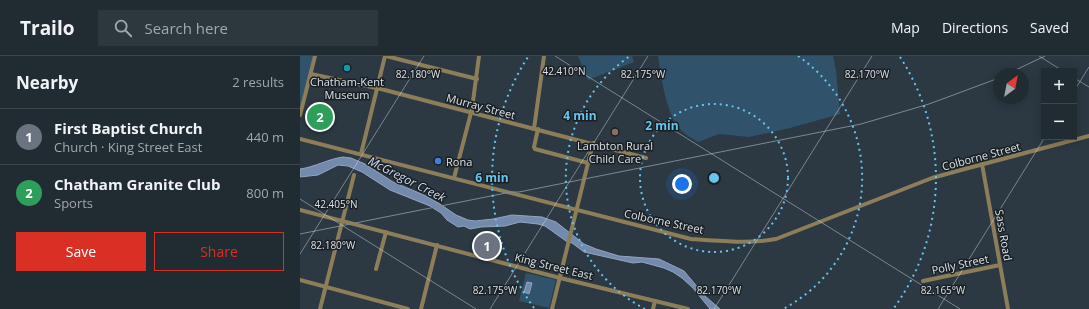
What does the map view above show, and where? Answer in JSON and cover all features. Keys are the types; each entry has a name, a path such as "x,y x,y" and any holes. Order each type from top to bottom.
{"street":[{"path":"300,115 315,56"},
{"path":"361,154 385,56 477,79"},
{"path":"454,178 471,113 477,79 479,56"},
{"path":"544,56 534,147 535,149 588,163"},
{"name":"Murray Street","path":"311,74 593,143 646,158"},
{"name":"Colborne Street","path":"300,139 690,239 766,241 932,178 1089,136"},
{"path":"552,309 593,143"},
{"name":"Sass Road","path":"982,164 1008,309"},
{"path":"320,309 354,175"},
{"name":"King Street East","path":"300,210 560,278 688,309"},
{"path":"376,269 386,232"},
{"path":"421,309 437,245"},
{"name":"Polly Street","path":"924,281 1000,265"},
{"path":"300,280 408,309"},
{"path":"653,309 655,301"}],"shaded area":[{"path":"300,56 314,56 300,107"},
{"path":"578,56 632,56 634,62 588,80"},
{"path":"658,56 833,56 840,114 790,128 749,137 719,134 698,142 682,131 671,114 665,94"},
{"name":"McGregor Creek","path":"343,157 351,158 365,164 393,182 424,195 456,215 468,220 475,221 493,219 512,215 542,217 556,222 584,244 596,249 619,256 659,259 684,271 705,296 720,309 710,309 693,288 673,272 642,262 633,263 584,252 545,226 520,222 505,226 470,229 464,226 458,227 430,206 390,190 362,172 348,166 338,165 318,175 300,177 300,169"},
{"path":"526,273 556,280 549,308 519,301"},
{"path":"527,282 532,283 529,294 524,292"}],"railway":[{"path":"1020,68 1045,56"},
{"path":"300,234 861,124 929,104 993,80"}],"place":[{"name":"Chatham-Kent Museum","path":"347,68"},
{"name":"Chatham Granite Club","path":"320,117"},
{"name":"Lambton Rural Child Care","path":"615,132"},
{"name":"Rona","path":"438,161"},
{"name":"First Baptist Church","path":"487,246"}]}
